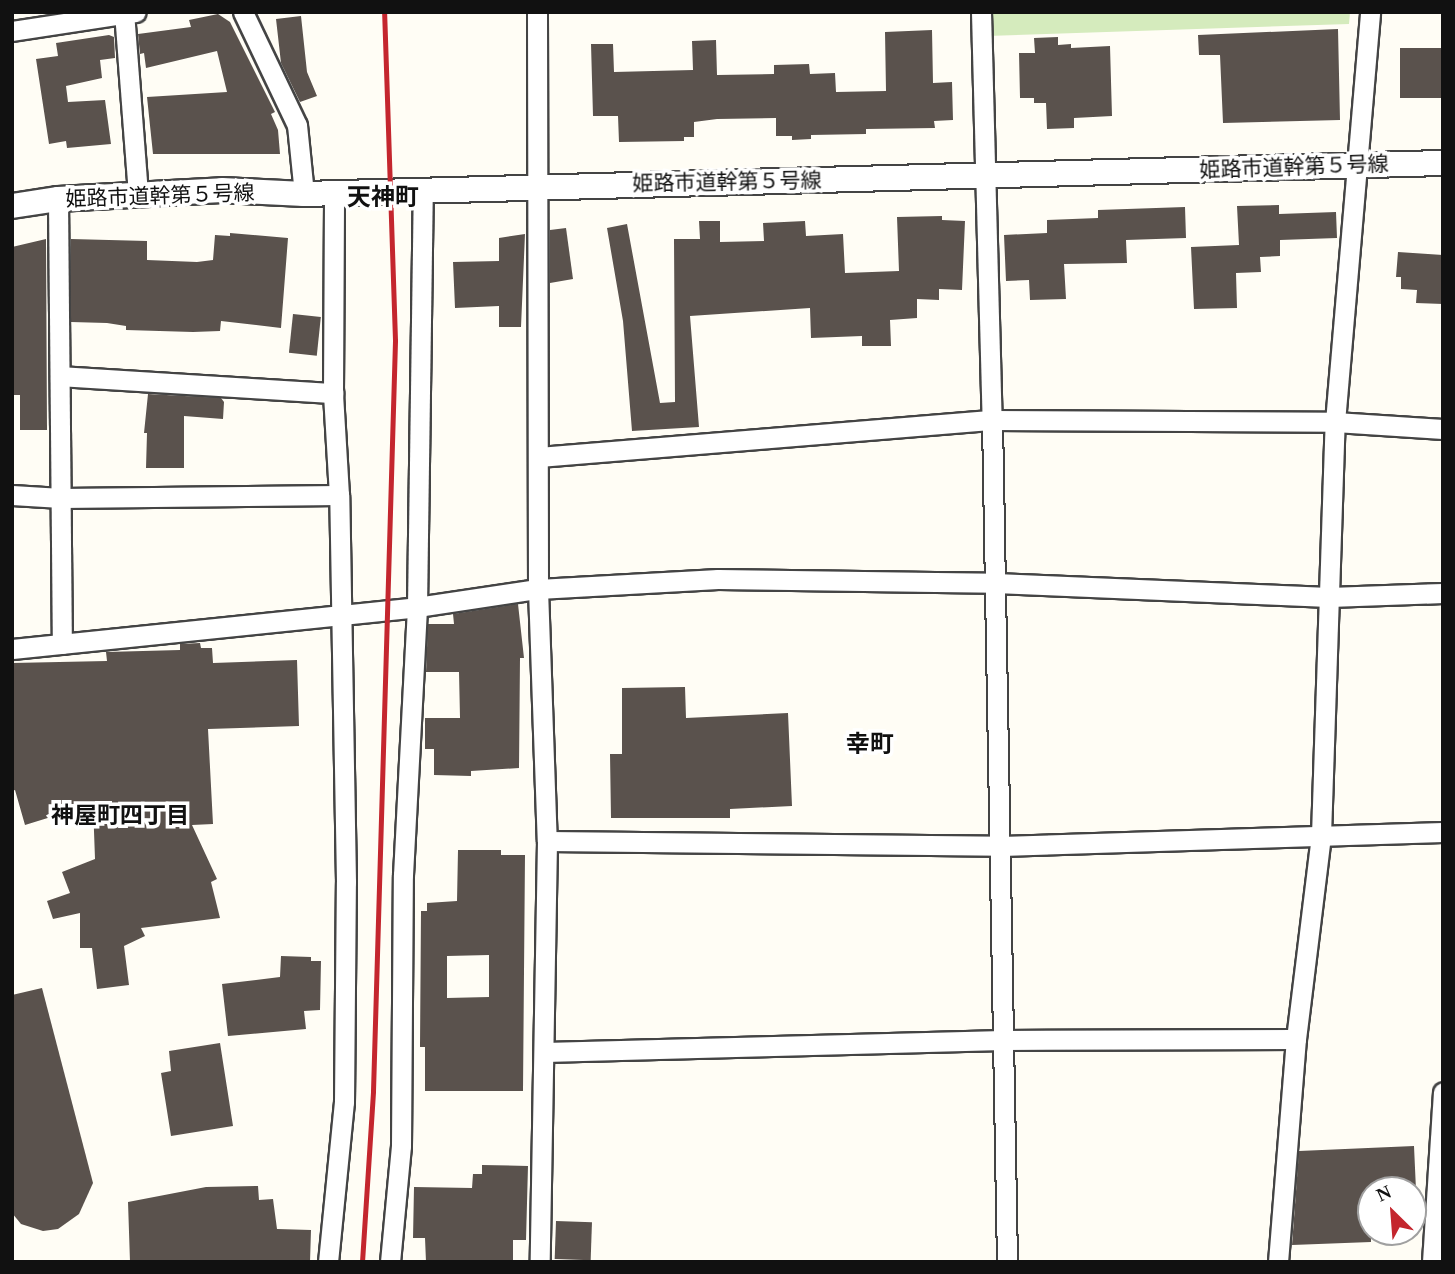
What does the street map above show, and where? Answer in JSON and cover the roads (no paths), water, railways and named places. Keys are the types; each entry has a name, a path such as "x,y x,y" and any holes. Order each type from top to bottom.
{"street":[{"path":"243,12 298,125 304,194"},
{"path":"537,12 538,589 547,841 540,1262"},
{"path":"981,12 1001,846 1007,1262"},
{"path":"1278,1262 1296,1039 1321,835 1335,422 1370,12"},
{"path":"12,31 128,13 138,193"},
{"name":"姫路市道幹第５号線","path":"12,206 58,199 222,190 304,194 1443,163"},
{"path":"390,1262 401,1146 403,876 416,607 423,191"},
{"path":"328,1262 344,1102 346,882 339,615 339,495 333,393 334,193"},
{"path":"58,199 62,644"},
{"path":"60,376 333,393"},
{"path":"539,457 992,420 1335,422 1443,429"},
{"path":"12,495 61,498 339,495"},
{"path":"12,649 416,607 538,589 719,579 995,583 1329,597 1443,593"},
{"path":"547,841 1001,846 1443,832"},
{"path":"544,1052 1003,1040 1296,1039"},
{"path":"1432,1262 1443,1092"}],"railway":[{"path":"362,1262 373,1091 395,340 384,12"}],"district":[{"name":"天神町","path":"383,198"},
{"name":"幸町","path":"870,745"},
{"name":"神屋町四丁目","path":"120,816"}]}
